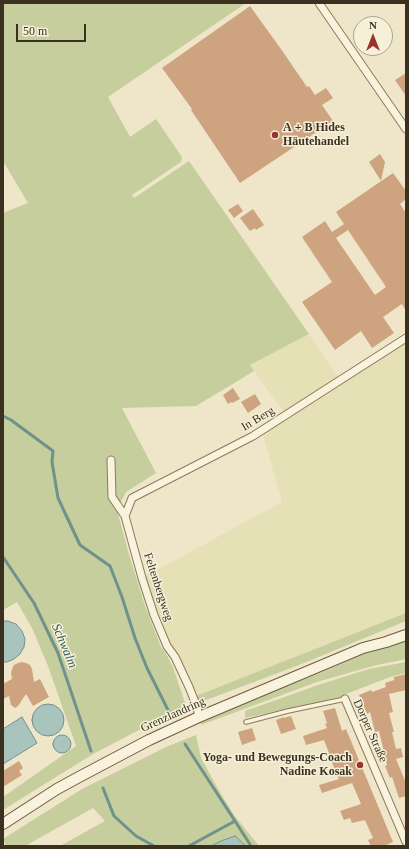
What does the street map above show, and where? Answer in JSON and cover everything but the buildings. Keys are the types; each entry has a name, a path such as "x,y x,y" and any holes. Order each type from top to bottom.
{"main road":[{"name":"Grenzlandring","path":"3,824 79,777 149,740 406,628"},
{"name":"Grenzlandring","path":"363,648 406,635"}],"street":[{"path":"319,3 406,129"},
{"name":"In Berg","path":"125,516 132,498 253,436 406,338"},
{"name":"Feltenbergweg","path":"111,460 112,497 125,516 154,615 167,646 175,657 198,707 199,717"},
{"name":"Dorper Straße","path":"345,699 406,842"}],"lane":[{"name":"Dorper Straße","path":"246,722 288,711 345,699"}],"shaded area":[{"path":"309,334 338,377 285,413 250,365"},
{"path":"406,341 406,613 196,696 182,665 165,637 144,577 282,502 262,432"}],"green space":[{"path":"3,3 246,3 108,97 130,137 156,119 182,157 181,162 132,195 134,198 189,161 309,334 250,365 254,371 196,406 122,408 156,473 126,492 117,510 145,606 161,647 173,667 187,709 141,729 93,754 3,810 3,797 76,746 48,666 32,628 17,602 3,610 3,213 28,203 3,161"},
{"path":"406,613 406,621 299,665 201,702 196,696"},
{"path":"406,640 406,659 373,666 317,682 201,725 201,721 234,707 392,643"},
{"path":"406,662 406,673 390,677 346,694 343,697 245,718 245,711 321,684 369,669"},
{"path":"196,735 201,758 221,794 234,815 259,846 246,846 235,836 211,846 60,846 105,821 93,808 25,846 6,846 3,839 82,789 166,747"}],"water":[{"path":"3,621 16,624 22,631 25,639 24,647 20,654 7,662 3,662"},
{"path":"48,704 54,705 61,711 64,720 63,726 57,733 48,736 42,735 35,729 32,720 33,714 39,707"},
{"path":"22,717 37,743 3,764 3,729"},
{"path":"62,735 68,738 71,744 68,750 62,753 56,750 53,744 56,738"},
{"path":"235,836 246,846 211,846 221,841"}],"waterway":[{"path":"3,416 11,420 53,451 52,462 58,498 80,545 110,566 147,668 169,712"},
{"name":"Schwalm","path":"3,557 34,603 58,653 91,751"},
{"path":"185,744 235,821 189,846"},
{"name":"Schwalm","path":"103,788 114,816 136,836 154,846"},
{"path":"235,821 251,846"}],"place":[{"name":"A + B Hides Häutehandel","path":"275,135"},
{"name":"Yoga- und Bewegungs-Coach Nadine Kosak","path":"360,765"}]}
